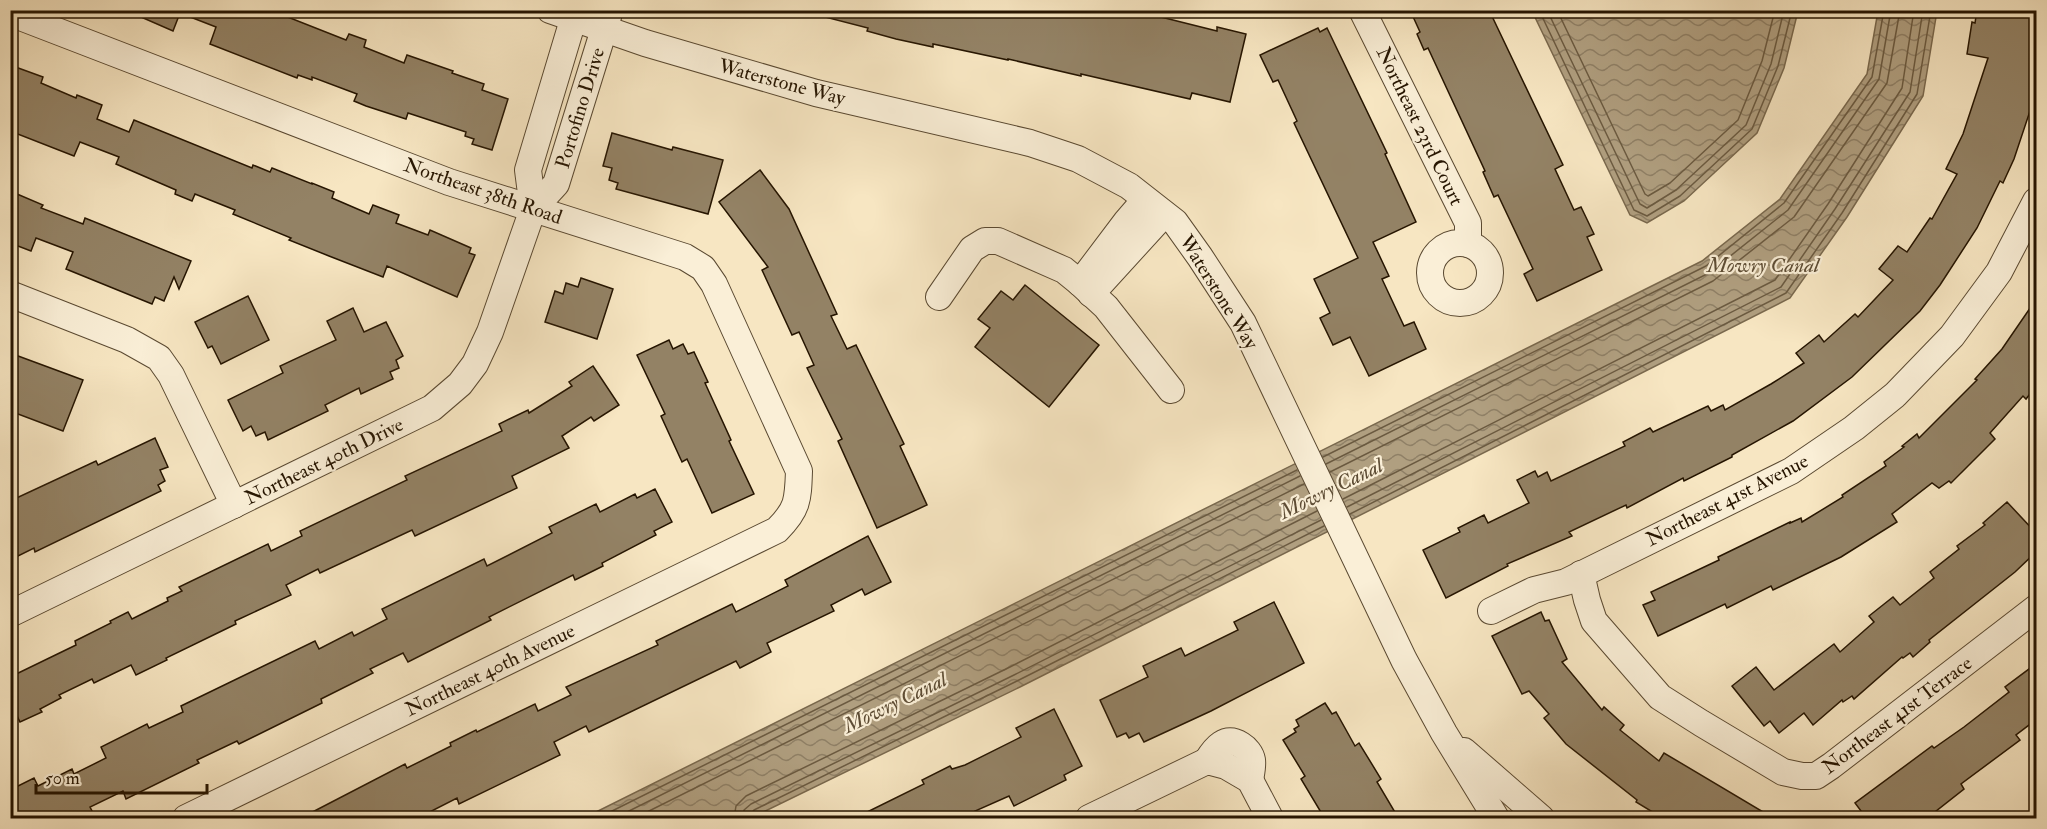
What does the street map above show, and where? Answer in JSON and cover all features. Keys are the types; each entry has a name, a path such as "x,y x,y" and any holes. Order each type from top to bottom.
{"street":[{"name":"Northeast 23rd Court","path":"1362,10 1468,223 1468,244"},
{"name":"Northeast 38th Road","path":"10,13 438,178 685,257 703,268 714,284 799,471 798,497 790,516"},
{"name":"Portofino Drive","path":"533,208 528,170 566,13"},
{"name":"Waterstone Way","path":"566,13 607,20 816,93 1030,143 1078,159 1129,186 1175,222 1243,323 1404,660 1444,733 1496,819"},
{"name":"Portofino Drive","path":"533,208 556,184 607,20"},
{"name":"Northeast 41st Avenue","path":"1491,611 1533,590 1566,582 1791,471 1854,428 1895,395 1952,336 1992,281 2037,201"},
{"path":"1086,288 1126,222 1155,207"},
{"name":"Northeast 40th Drive","path":"10,614 432,408 460,384 475,364 490,332 533,208"},
{"path":"939,297 972,249 985,241 998,240 1064,270 1086,288 1106,307 1171,390"},
{"path":"10,294 127,340 159,358 171,375 234,505"},
{"name":"Northeast 40th Avenue","path":"186,819 777,530 790,516"},
{"name":"Northeast 41st Terrace","path":"1581,574 1594,621 1660,697 1783,772 1802,776 1815,776 1831,766 2037,608"},
{"name":"Waterstone Way","path":"1444,733 1541,819"},
{"path":"1089,819 1217,764 1250,780 1270,819"}],"water":[{"path":"1532,11 1798,11 1784,68 1757,133 1684,201 1647,223 1630,215"},
{"name":"Mowry Canal","path":"1878,11 1937,11 1923,96 1847,217 1790,298 1020,687 751,818 584,818 1702,261 1780,199 1867,74"}],"building":[{"path":"125,10 270,10 346,40 349,34 366,40 364,47 404,63 407,55 453,71 452,73 484,84 482,90 508,99 492,150 472,144 474,139 465,136 466,132 408,113 406,119 366,106 354,101 357,94 312,77 312,80 298,75 297,78 210,44 216,27 180,13 173,31"},
{"path":"826,10 1133,10 1217,31 1217,27 1246,34 1230,102 1192,93 1190,99 1008,59 896,39 867,31 868,28 825,17"},
{"path":"1410,10 1489,10 1563,165 1555,169 1574,210 1581,207 1594,234 1587,237 1602,270 1537,301 1524,274 1533,269 1498,195 1494,197 1483,172 1485,171 1428,48 1424,50 1417,34 1420,32"},
{"path":"1977,10 2037,10 2037,90 2014,159 2003,183 2000,181 1977,228 1920,311 1852,377 1793,421 1732,457 1684,481 1683,478 1627,508 1626,505 1569,532 1572,536 1507,564 1508,566 1446,598 1423,550 1460,532 1458,528 1484,515 1488,523 1529,503 1517,480 1535,471 1538,477 1547,472 1551,481 1625,446 1623,442 1650,428 1653,432 1708,406 1711,411 1723,405 1725,410 1804,363 1796,353 1819,335 1824,342 1855,314 1858,317 1893,280 1879,269 1898,246 1907,252 1930,218 1932,219 1957,174 1946,169 1963,134 1988,58 1967,54 1972,22 1975,23"},
{"path":"1318,28 1320,32 1327,28 1387,153 1385,154 1416,222 1373,242 1389,276 1382,279 1404,326 1414,322 1426,349 1369,376 1350,337 1333,345 1320,318 1330,313 1314,279 1358,258 1294,123 1297,121 1278,80 1273,82 1260,55"},
{"path":"10,65 43,77 41,83 76,98 77,95 102,105 97,119 129,132 134,120 252,168 253,165 270,172 272,168 312,183 334,192 332,198 369,214 373,205 399,215 396,223 428,235 430,230 471,248 469,253 475,255 457,297 387,266 383,277 329,256 233,214 235,210 195,194 192,201 175,194 176,190 116,164 119,157 80,142 74,156 10,131"},
{"path":"612,133 672,150 673,147 723,160 708,214 616,189 618,183 609,180 612,168 603,166"},
{"path":"760,170 789,209 837,314 831,316 847,349 856,345 904,444 900,446 927,505 877,528 838,441 842,439 807,368 814,365 799,332 792,335 762,270 768,267 719,202"},
{"path":"10,191 43,205 41,208 83,224 85,218 191,261 179,289 174,277 164,301 155,297 152,304 66,269 73,252 36,238 31,251 10,243"},
{"path":"581,278 613,289 597,339 545,322 555,291 563,294 566,283 578,287"},
{"path":"1025,285 1099,345 1049,407 975,347 990,328 978,319 1001,291 1013,300"},
{"path":"248,296 269,340 221,364 212,346 208,348 195,322"},
{"path":"2037,298 2037,385 2026,399 2023,396 1990,433 1995,439 1951,483 1949,481 1939,488 1932,483 1892,514 1897,522 1841,557 1773,590 1771,586 1727,608 1725,604 1658,636 1643,605 1655,600 1651,592 1719,560 1718,557 1790,522 1801,518 1802,522 1843,497 1842,495 1886,466 1884,462 1917,434 1919,438 1977,380 1975,379 2002,349"},
{"path":"353,308 364,332 386,322 403,356 396,360 399,368 390,372 393,379 361,394 359,388 325,405 328,411 268,440 265,432 256,436 251,426 243,431 228,400 283,373 280,366 336,340 327,321"},
{"path":"669,340 673,349 683,344 688,354 694,352 708,382 705,383 731,440 729,441 754,494 712,513 687,459 682,462 661,416 665,414 637,355"},
{"path":"10,353 83,380 63,431 10,411"},
{"path":"593,366 619,405 594,421 591,417 562,436 569,448 512,476 517,488 415,536 412,530 320,573 318,569 286,585 291,595 235,621 236,624 166,658 167,660 136,675 131,665 94,683 92,679 59,695 61,698 40,709 42,712 20,722 10,701 10,677 76,645 75,641 128,612 132,619 168,601 167,598 182,591 179,587 268,544 271,551 302,536 300,531 407,480 405,476 502,431 499,424 528,410 529,413 572,386 569,382"},
{"path":"155,438 168,467 160,470 165,481 158,485 161,491 35,552 34,548 18,556 10,540 10,501 96,461 98,465"},
{"path":"655,489 672,522 654,531 656,535 602,563 603,566 575,580 573,575 489,617 491,620 408,662 403,653 370,669 373,673 321,699 322,703 239,744 237,741 197,760 199,763 126,799 123,791 90,807 92,811 77,819 10,819 10,790 34,778 38,786 72,769 74,774 106,758 101,747 147,724 149,728 183,712 181,706 315,641 319,649 352,632 354,636 387,619 382,609 484,559 487,566 552,533 549,527 596,504 600,512 635,494 637,498"},
{"path":"2007,502 2037,534 2037,551 2015,572 1929,640 1930,642 1913,657 1910,653 1902,657 1854,699 1852,696 1843,702 1842,700 1813,725 1804,713 1779,733 1770,721 1764,726 1732,686 1756,667 1774,690 1834,644 1840,652 1874,622 1869,616 1893,597 1900,605 1934,578 1930,572 1959,549 1957,546 1985,525 1983,523"},
{"path":"868,536 891,582 865,595 862,589 831,605 834,611 767,643 771,652 740,668 736,661 589,732 586,726 554,742 560,755 459,804 457,798 416,819 299,819 405,764 407,768 451,746 450,743 476,730 477,732 535,704 538,711 571,695 566,687 658,645 656,641 732,604 736,612 788,586 785,580"},
{"path":"1274,602 1304,663 1211,711 1144,742 1139,733 1129,738 1126,733 1117,737 1100,700 1148,677 1143,666 1181,648 1185,656 1238,630 1234,622"},
{"path":"1541,612 1545,621 1549,620 1567,659 1562,662 1602,710 1604,707 1624,725 1620,730 1659,761 1664,753 1775,819 1664,819 1636,802 1637,800 1566,744 1544,718 1549,714 1529,691 1522,694 1492,636"},
{"path":"2037,663 2037,719 2016,735 2020,740 1961,784 1964,789 1935,812 1940,819 1867,819 1855,803 1932,746 1934,748 1964,727 2009,692 2005,687"},
{"path":"1325,703 1332,714 1336,712 1355,746 1359,743 1381,779 1377,782 1399,819 1325,819 1301,779 1305,776 1283,740 1296,732 1294,729 1299,726 1296,720"},
{"path":"1054,709 1082,766 1064,775 1066,780 1014,806 1009,796 975,811 979,819 853,819 924,784 922,780 950,766 952,769 965,765 1021,737 1016,728"}]}
